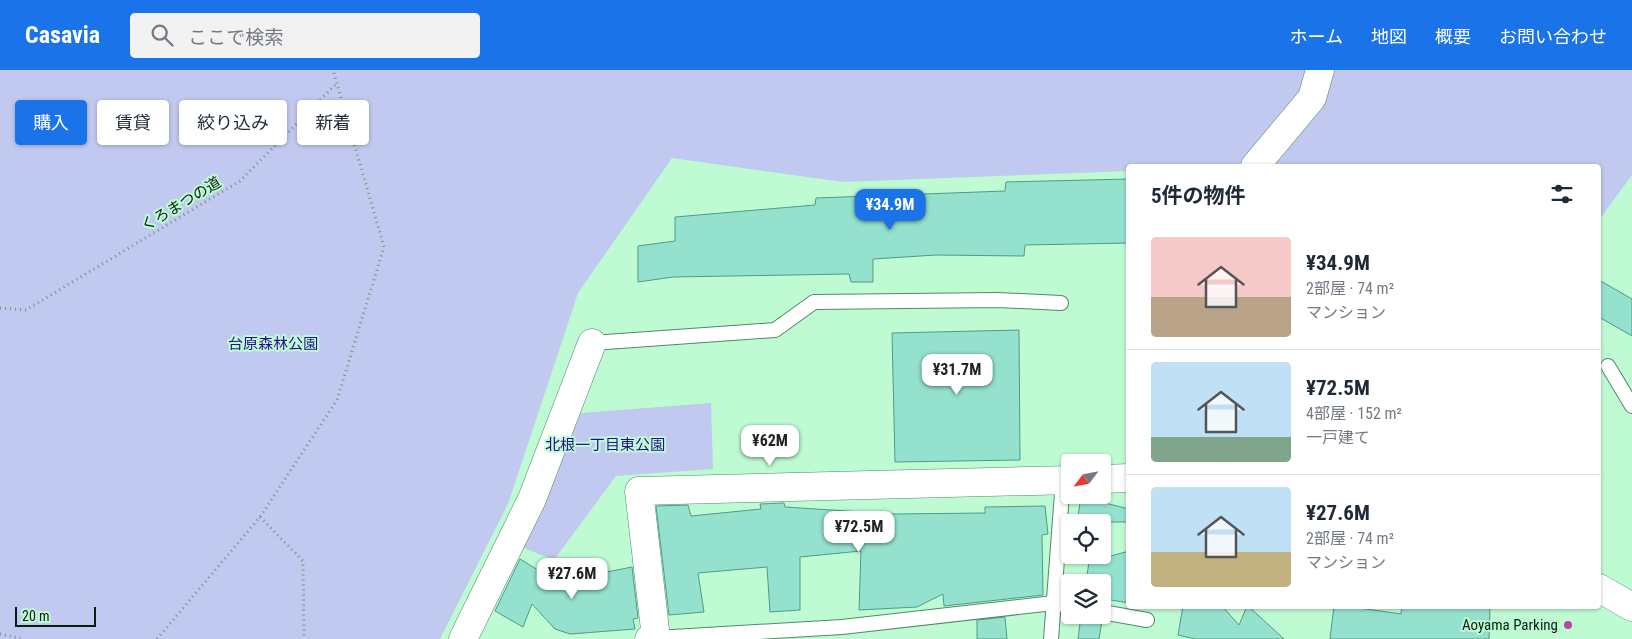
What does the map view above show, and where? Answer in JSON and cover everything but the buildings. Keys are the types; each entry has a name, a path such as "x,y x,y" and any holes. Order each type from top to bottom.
{"street":[{"path":"1257,164 1312,98 1320,70"},
{"path":"464,639 532,499 592,343"},
{"path":"1111,479 1126,478"},
{"path":"653,638 639,491 1061,480"},
{"path":"1601,589 1632,607"}],"lane":[{"path":"592,343 775,330 814,302 998,300 1061,304"},
{"path":"1608,366 1632,406"},
{"path":"1051,639 1064,504"},
{"path":"653,638 842,627 1054,603 1061,604"},
{"path":"1111,614 1147,620"}],"path":[{"path":"157,639 260,517 337,400 384,247 333,70"},
{"name":"くろまつの道","path":"0,308 26,310 240,181 337,84"},
{"path":"260,517 303,562 304,639"},
{"path":"0,634 23,639"}],"green space":[{"name":"台原森林公園","path":"0,70 1632,70 1632,175 1601,217 1601,164 1126,164 1126,171 843,182 672,158 578,293 508,504 440,639 0,639"},
{"name":"北根一丁目東公園","path":"711,403 713,469 616,476 554,560 524,548 581,413"}],"place":[{"name":"Aoyama Parking","path":"1568,625"}]}
